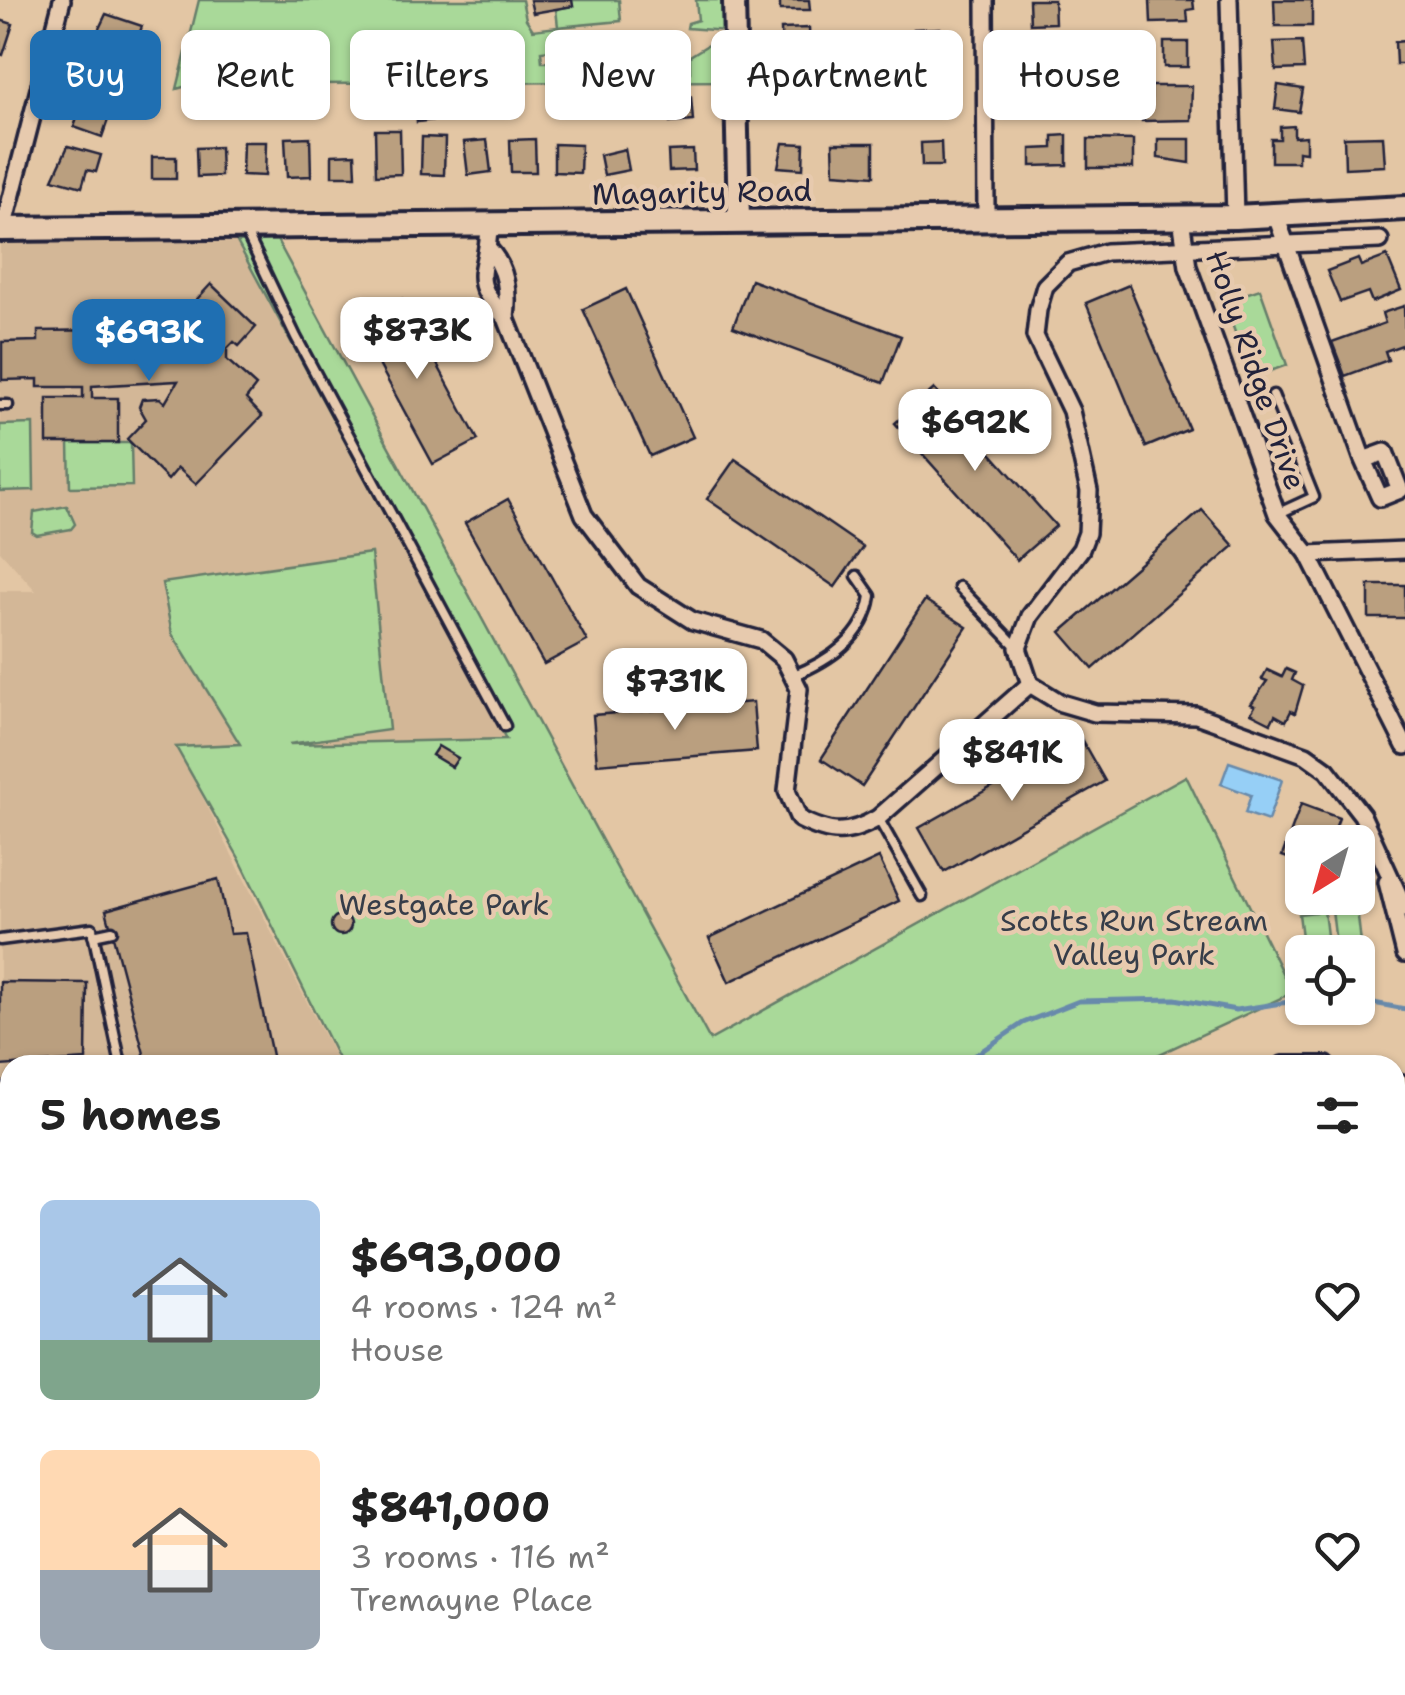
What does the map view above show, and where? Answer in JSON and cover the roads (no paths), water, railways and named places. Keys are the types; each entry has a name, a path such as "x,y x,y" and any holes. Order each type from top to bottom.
{"main road":[{"name":"Magarity Road","path":"2,229 1181,218 1405,208"}],"street":[{"path":"2,229 62,0"},
{"path":"734,0 739,221"},
{"path":"984,0 986,217"},
{"path":"1229,0 1235,217"},
{"path":"1276,216 1363,460"},
{"name":"Holly Ridge Drive","path":"1181,218 1185,251 1276,514 1308,554 1405,746"},
{"path":"489,225 489,249 480,265 481,282 490,302 506,318 584,514 638,586 693,621 761,640 784,659 798,688 787,790 799,819 826,832 852,833 878,818 1030,684"},
{"path":"1380,240 1286,248 1106,252 1068,264 1046,286 1035,336 1070,410 1089,491 1088,532 1081,549 1030,616 1018,648 1030,684 1062,703 1095,712 1196,715 1306,755 1328,770 1352,800 1405,908"},
{"path":"489,249 501,263 508,296 506,318"},
{"path":"1308,554 1405,550"},
{"path":"1384,868 1405,954"}],"lane":[{"path":"243,226 296,337 505,726"},
{"path":"1273,396 1314,497 1276,514"},
{"path":"792,676 835,654 856,635 868,614 871,596 857,576"},
{"path":"959,588 1018,648"},
{"path":"878,818 922,896"},
{"path":"0,940 92,928 119,1055"},
{"path":"93,935 112,931"}],"water":[{"path":"1229,762 1282,780 1268,821 1245,813 1251,795 1221,784"}],"waterway":[{"path":"976,1055 1023,1023 1079,1001 1175,999 1236,1010 1285,1003"},
{"path":"1375,1003 1405,1009"}],"park label":[{"name":"Westgate Park","path":"444,904"},
{"name":"Scotts Run Stream Valley Park","path":"1134,937"}]}
